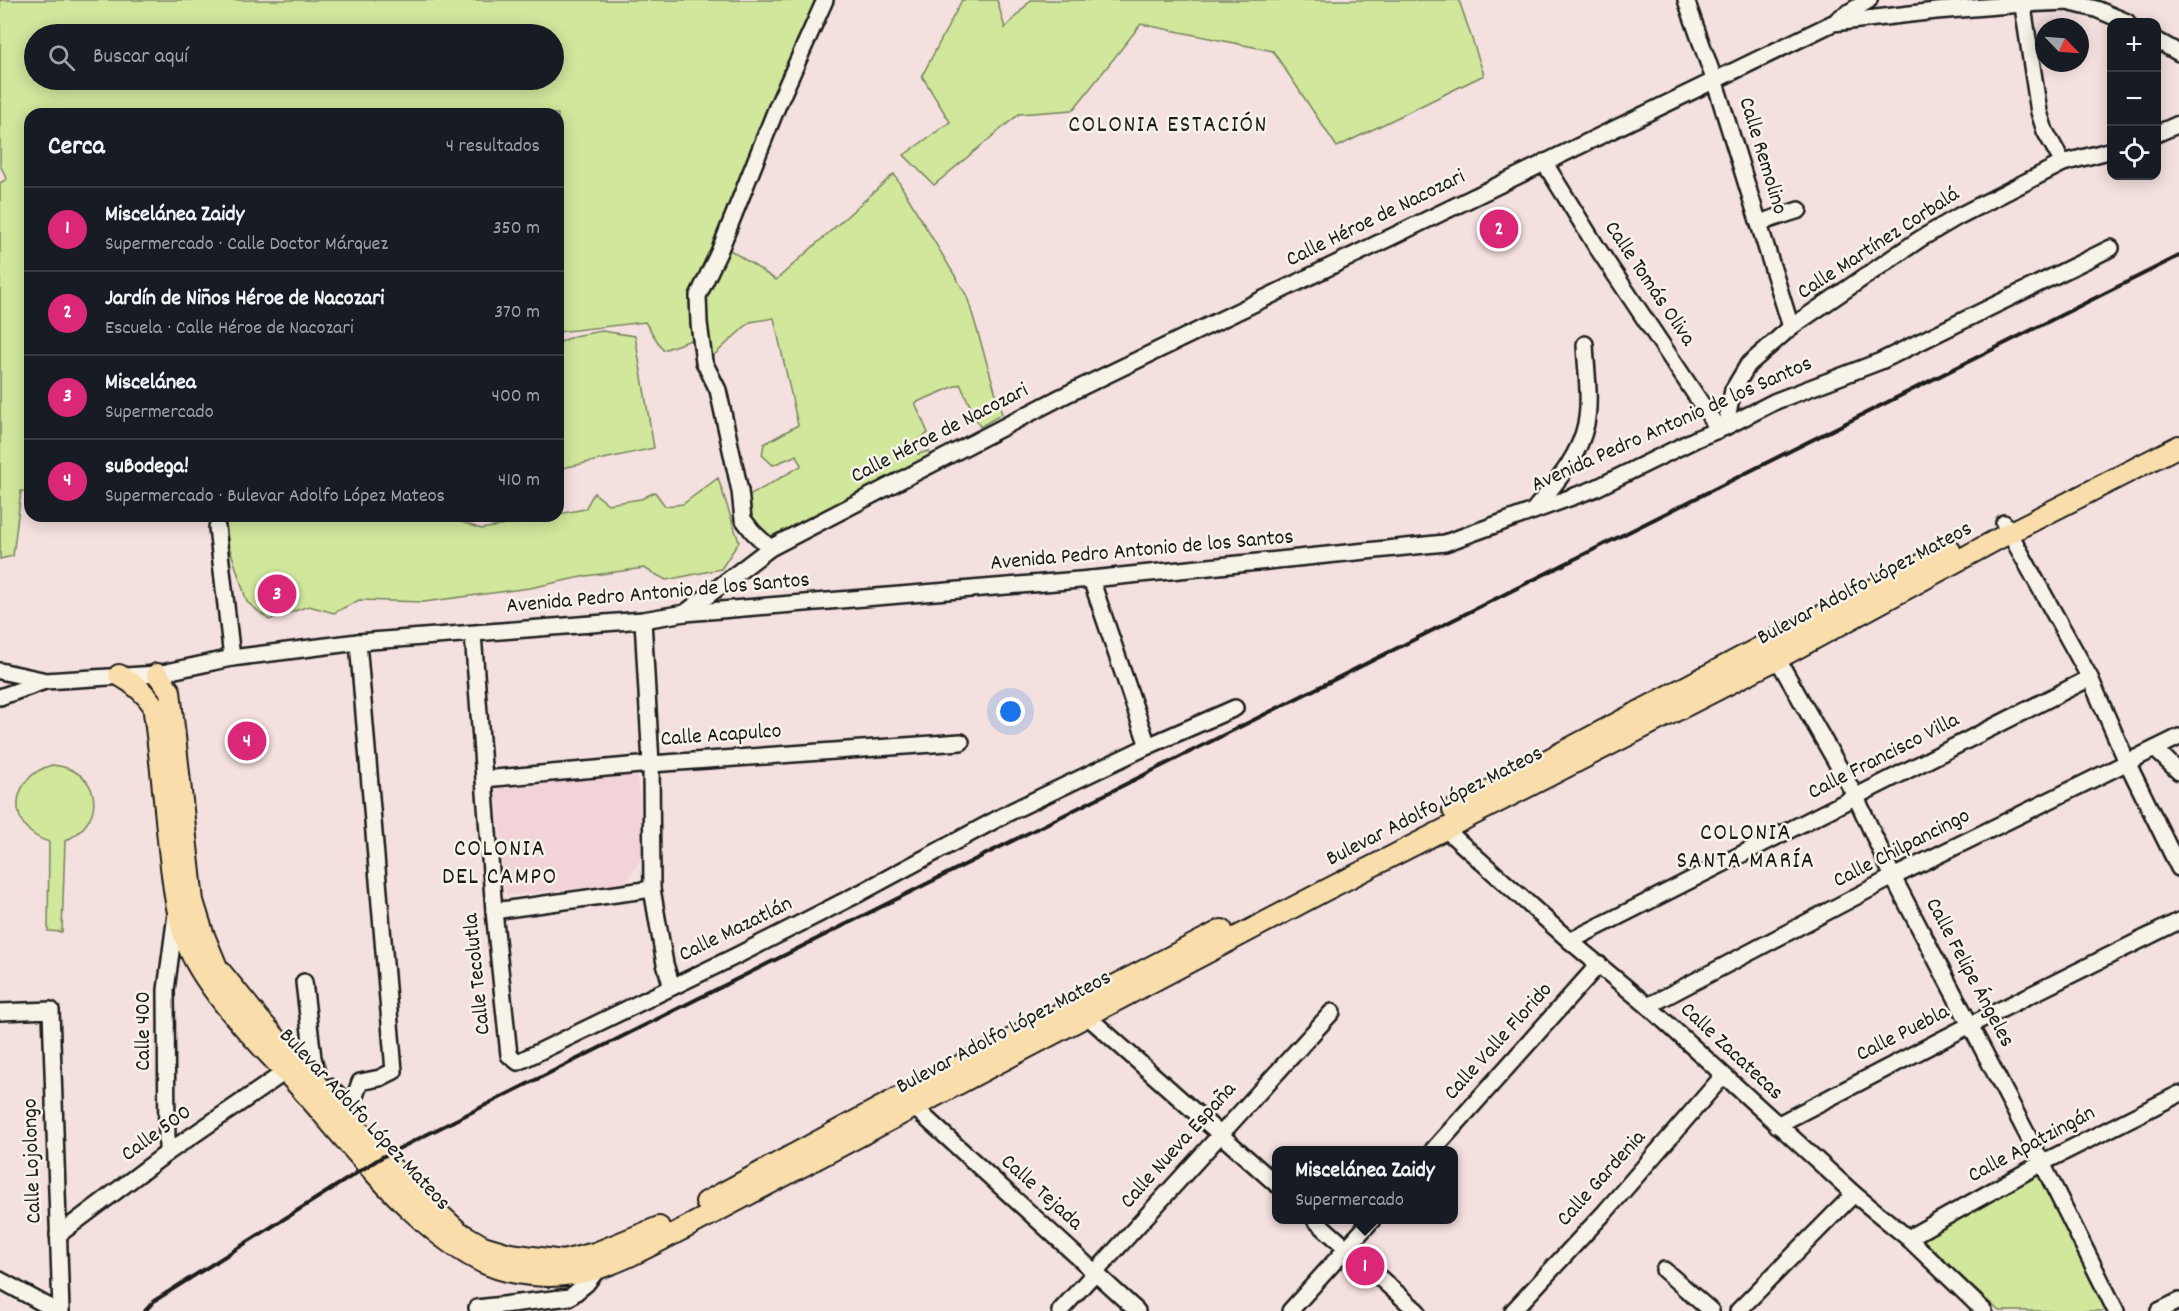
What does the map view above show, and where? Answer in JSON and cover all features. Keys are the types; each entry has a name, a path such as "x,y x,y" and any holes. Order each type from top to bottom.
{"main road":[{"name":"Bulevar Adolfo López Mateos","path":"119,675 135,684 147,695 153,705 176,910 190,951 205,978 285,1072 408,1208 451,1244 476,1259 506,1271 538,1276 574,1275 597,1270 687,1227 911,1100 1087,1016 2007,528 2179,431"},
{"name":"Bulevar Adolfo López Mateos","path":"2007,528 2179,446"},
{"name":"Bulevar Adolfo López Mateos","path":"157,674 170,691 193,901 203,933 218,967 260,1020 316,1077 402,1179 459,1232 483,1246 510,1254 563,1261 595,1253 671,1221 1448,823"}],"street":[{"path":"770,548 742,519 740,491 718,390 704,362 698,296 719,252 777,107 825,0"},
{"name":"Calle Remolino","path":"1686,0 1714,79 1791,327"},
{"path":"1833,23 1869,0"},
{"path":"2022,2 2039,112 2044,131 2063,163"},
{"name":"Calle Héroe de Nacozari","path":"685,613 770,548 1060,397 1833,23 1933,6 2022,2 2067,2 2096,9 2117,18"},
{"path":"2161,42 2179,53"},
{"path":"2161,132 2179,124"},
{"name":"Calle Martínez Corbalá","path":"1722,429 1733,390 1748,365 1791,327 1920,239 1959,216 2063,163 2107,151"},
{"name":"Calle Tomás Oliva","path":"1544,162 1596,246 1722,429"},
{"path":"1759,223 1799,210"},
{"name":"Avenida Pedro Antonio de los Santos","path":"45,681 157,674 232,658 358,642 644,620 685,613 1091,579 1445,543 1594,489 1776,401 1881,361 2111,248"},
{"path":"1533,511 1560,478 1577,450 1586,424 1585,344"},
{"path":"217,527 232,658"},
{"path":"2007,528 2090,678 2127,762 2179,868"},
{"path":"1091,579 1148,746"},
{"name":"Calle Mazatlán","path":"644,620 651,764 652,889 665,964 672,987 860,893 1012,812 1148,746 1235,708"},
{"name":"Calle Tecolutla","path":"473,634 494,911 509,1055 518,1062 672,987"},
{"path":"304,981 316,1077 345,1101 355,1096 360,1082 380,1078 394,1071 358,642"},
{"name":"Calle Felipe Ángeles","path":"1773,651 1856,797 1893,877 2042,1163 2116,1311"},
{"path":"0,671 45,681"},
{"name":"Calle Francisco Villa","path":"1570,941 2090,678"},
{"path":"0,697 45,681"},
{"name":"Calle Chilpancingo","path":"1648,1006 1893,877 2179,737"},
{"name":"Calle Acapulco","path":"484,779 651,764 962,742"},
{"path":"2154,749 2179,772"},
{"name":"Calle Zacatecas","path":"1448,823 1570,941 1648,1006 1854,1194 1908,1238 1978,1309"},
{"path":"494,911 652,889"},
{"name":"Calle 400","path":"167,1153 166,990 176,910"},
{"name":"Calle Puebla","path":"1777,1125 1970,1025 2179,921"},
{"name":"Calle Valle Florido","path":"1437,1146 1599,964"},
{"name":"Calle Lojolongo","path":"0,1012 51,1010 59,1311"},
{"name":"Calle Nueva España","path":"1060,1311 1332,1012"},
{"path":"1087,1016 1272,1180"},
{"name":"Calle 500","path":"58,1235 167,1153 285,1072"},
{"name":"Calle Gardenia","path":"1513,1311 1605,1212 1723,1076"},
{"name":"Calle Apatzingán","path":"1908,1238 2042,1163 2179,1094"},
{"name":"Calle Tejada","path":"911,1100 1137,1311"},
{"path":"1738,1311 1854,1194"},
{"path":"1320,1224 1417,1311"},
{"path":"1290,1311 1368,1224"},
{"path":"477,1308 570,1297 586,1284 597,1270"},
{"path":"1664,1270 1711,1311"},
{"path":"0,1280 59,1311"},
{"path":"2159,1311 2179,1301"}],"shaded area":[{"path":"637,774 644,854 624,884 506,895 496,787"}],"green space":[{"path":"0,0 822,0 721,244 776,280 894,174 967,296 1002,414 980,427 960,384 915,403 928,433 916,442 918,454 929,451 932,458 826,514 762,539 747,518 749,496 801,466 797,455 773,465 762,455 764,444 798,425 774,318 750,322 713,356 691,340 663,350 645,322 564,331 564,108 24,108 24,491 21,491 13,556 0,559 0,183 7,179 0,165"},
{"path":"962,0 997,0 1005,28 1031,0 1459,0 1484,75 1337,147 1273,51 1141,24 1073,110 1019,114 934,185 904,155 950,122 922,76"},
{"path":"602,331 635,336 654,448 564,468 564,340 574,336"},
{"path":"718,478 739,542 721,569 666,580 644,568 586,576 530,588 424,602 359,600 334,613 309,606 269,620 247,602 231,552 218,522 461,522 481,529 522,522 564,522 564,513 585,509 594,493 608,504 641,499 655,492 665,506 683,504"},
{"path":"52,765 68,769 81,776 89,785 93,797 93,809 88,821 79,832 65,841 62,932 48,931 49,842 35,835 25,826 19,815 18,803 27,780 38,771"},
{"path":"2042,1172 2107,1311 1999,1311 1921,1239"}],"railway":[{"path":"145,1311 154,1301 382,1157 2179,256"}],"place":[{"name":"Jardín de Niños Héroe de Nacozari","path":"1499,229"},
{"name":"Miscelánea","path":"277,594"},
{"name":"suBodega!","path":"247,741"},
{"name":"Miscelánea Zaidy","path":"1365,1266"}],"district":[{"name":"COLONIA ESTACIÓN","path":"1168,126"},
{"name":"COLONIA SANTA MARÍA","path":"1746,848"},
{"name":"COLONIA DEL CAMPO","path":"500,864"}]}
